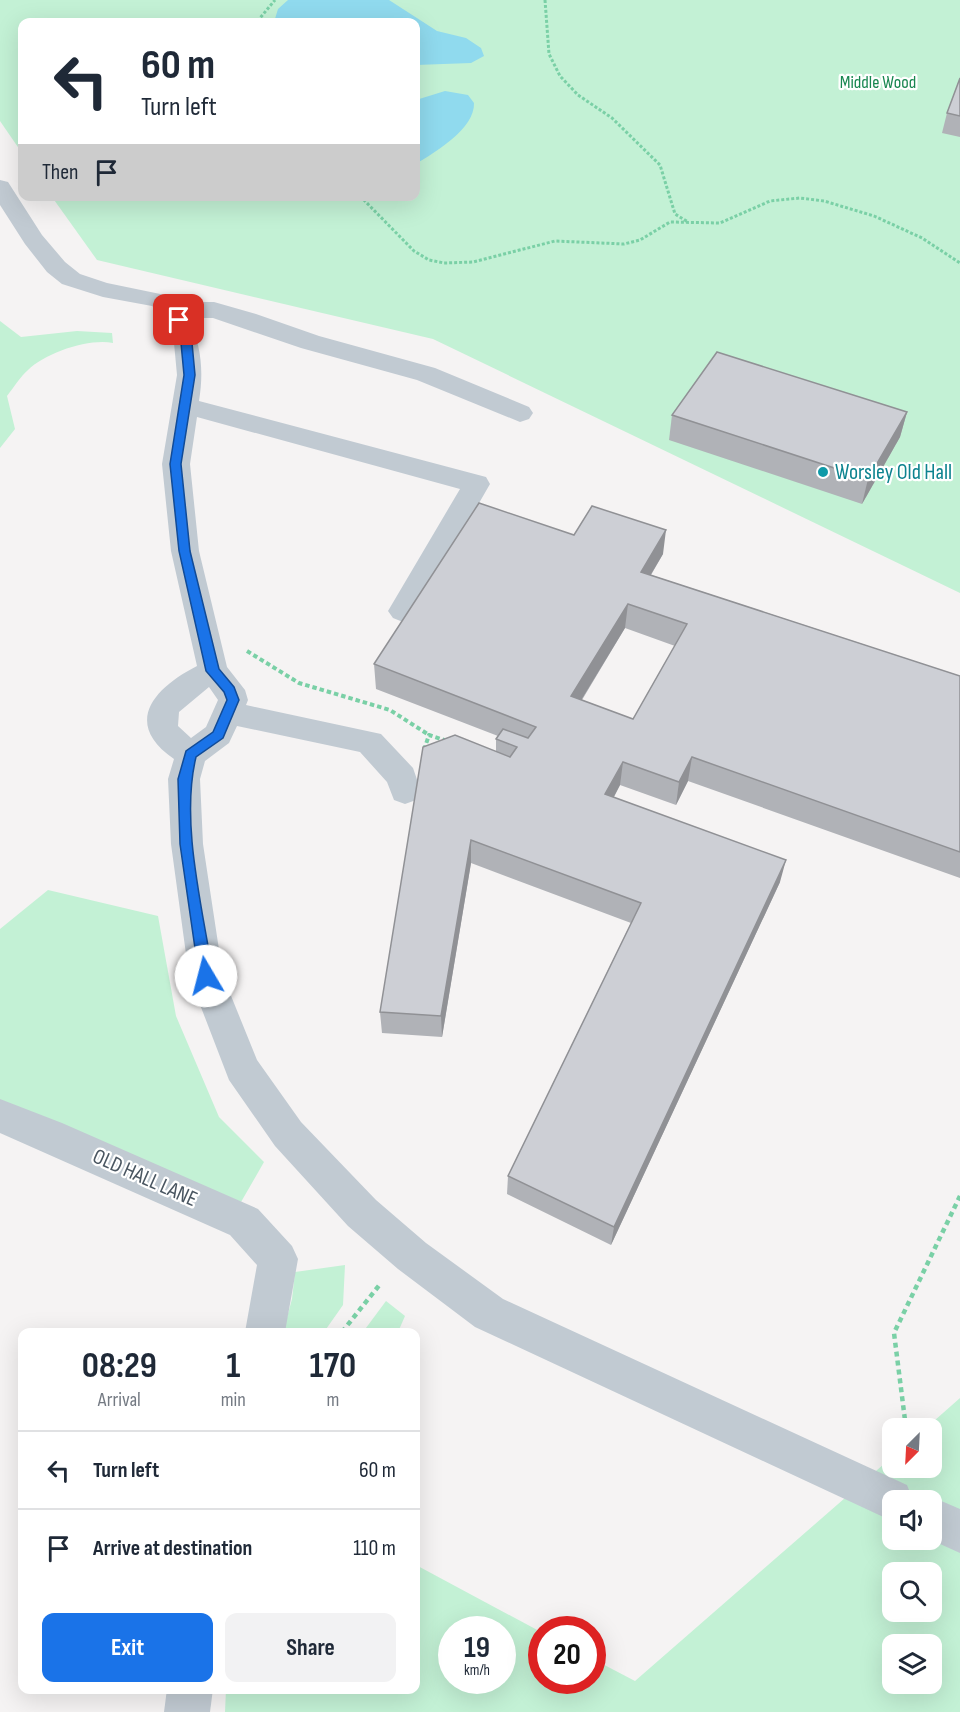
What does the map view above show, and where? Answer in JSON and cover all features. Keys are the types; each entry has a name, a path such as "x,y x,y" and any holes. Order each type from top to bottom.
{"street":[{"path":"0,187 33,239 56,267 71,279 103,290 134,294 161,302 174,310 214,310 247,319 310,342 426,374 520,413"},
{"path":"174,310 186,343 190,375 187,406 176,464 184,551 212,663 230,690 233,700 230,713 214,740 191,754 184,779 187,844 206,976 242,1069 288,1134 362,1213 462,1295 524,1331 882,1495"},
{"path":"187,406 476,484 403,611"},
{"path":"191,754 172,744 162,733 160,720 165,707 184,685 212,663"},
{"path":"230,713 370,742 403,784"},
{"name":"OLD HALL LANE","path":"0,1116 49,1135 244,1222 278,1259 266,1328"},
{"path":"942,1523 960,1531"},
{"path":"187,1712 189,1694"}],"path":[{"path":"260,18 274,0"},
{"path":"545,0 549,54 560,76 578,95 612,118 660,165 675,214 688,223"},
{"path":"365,201 397,231 414,252 441,264 476,262 549,242 624,244 646,238 668,223 710,224 762,203 779,199 809,199 858,211 903,229 960,263"},
{"path":"212,663 246,650 274,670 299,683 390,710 429,735 449,741"},
{"path":"403,784 419,765 429,735"},
{"path":"905,1418 894,1333 960,1196"},
{"path":"345,1328 382,1281 412,1256"}],"green space":[{"name":"Middle Wood","path":"0,0 960,0 960,593 433,339 97,260 55,201 420,201 420,18 18,18 18,147 0,121"},
{"path":"0,321 21,337 77,331 112,333 113,343 92,343 68,348 45,358 28,370 7,396 15,429 0,448"},
{"path":"48,890 158,916 176,1016 219,1117 264,1162 241,1202 0,1102 0,929"},
{"path":"345,1265 343,1305 327,1328 284,1328 292,1299 295,1272"},
{"path":"386,1301 405,1316 400,1328 366,1328"},
{"path":"960,1398 960,1712 225,1712 226,1694 420,1694 420,1567 511,1616 438,1616 438,1694 516,1694 516,1619 528,1625 528,1694 606,1694 606,1666 635,1681 882,1466 882,1478 942,1478 942,1418 937,1418"}],"water":[{"path":"288,0 389,0 417,18 275,18 278,9"},
{"path":"420,20 437,31 466,38 481,48 484,56 471,63 420,65"},
{"path":"445,91 468,95 474,103 473,113 461,131 420,161 420,99"}],"building":[{"path":"960,78 960,116 947,113"},
{"name":"Worsley Old Hall","path":"717,352 907,412 868,479 672,415"},
{"path":"479,503 574,535 592,506 666,530 641,572 960,676 960,852 692,757 679,782 623,762 605,794 786,860 614,1227 508,1176 641,903 471,840 441,1016 380,1012 423,747 455,735 510,757 517,747 496,739 503,729 528,738 536,727 374,664","holes":["628,604 687,624 633,719 571,696"]}],"place":[{"name":"Worsley Old Hall","path":"823,472"}],"route":[{"path":"179,320 186,343 190,375 187,406 180,429 176,464 184,551 213,671 230,690 233,700 230,713 218,735 191,754 184,779 187,844 206,976"}]}
